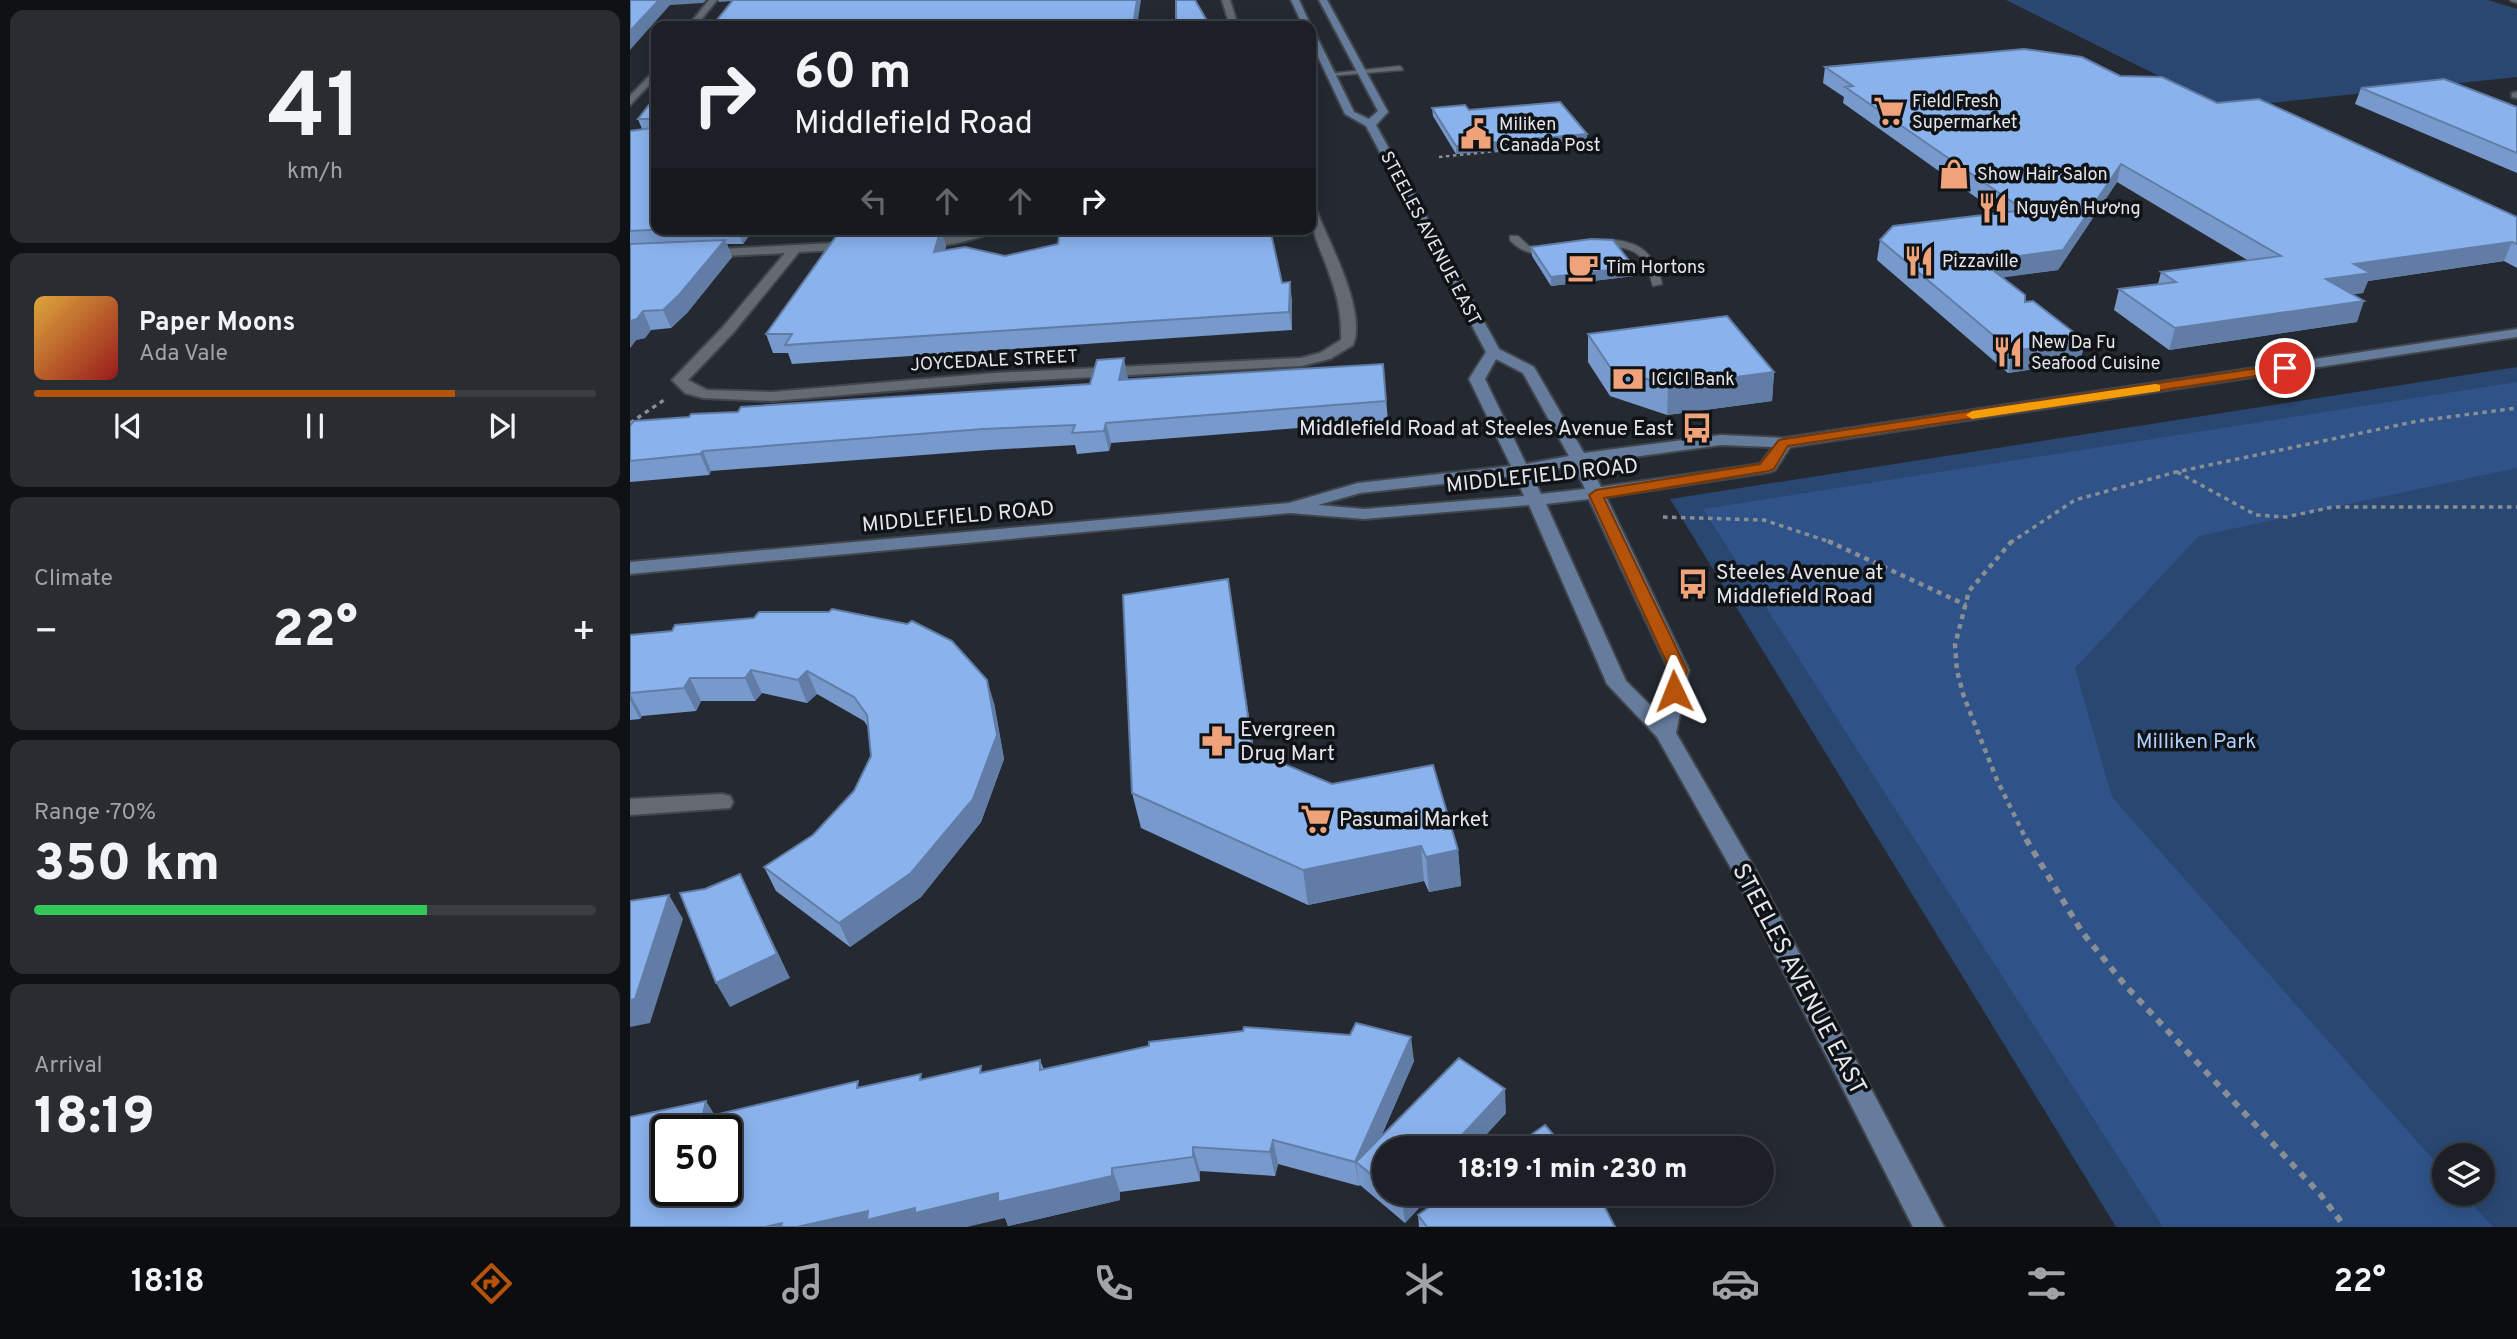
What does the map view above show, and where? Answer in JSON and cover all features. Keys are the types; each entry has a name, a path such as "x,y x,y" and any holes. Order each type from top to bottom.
{"main road":[{"path":"1295,0 1305,21"},
{"path":"1323,0 1383,112 1370,124"},
{"name":"STEELES AVENUE EAST","path":"1316,44 1350,114 1370,124 1493,352 1477,379 1617,684 1665,733 1743,869 1929,1227"},
{"name":"MIDDLEFIELD ROAD","path":"1290,508 1359,488 1521,470 1579,459 1721,440 1784,443 2517,333"},
{"path":"1493,352 1529,370 1579,459 1679,670 1665,733"},
{"name":"MIDDLEFIELD ROAD","path":"630,568 1290,508 1364,514 1596,495 1764,468 1769,466 1784,443"}],"street":[{"path":"696,21 713,0"},
{"path":"1226,0 1232,21"},
{"path":"630,102 651,78"},
{"name":"JOYCEDALE STREET","path":"686,386 696,393 711,396 754,397 953,381 1301,362 1325,356 1348,342 1349,329 1343,296 1316,225"},
{"path":"898,244 960,239 972,235"},
{"path":"685,254 872,245"},
{"path":"686,386 680,380 728,330 794,250"},
{"path":"630,807 722,802"}],"lane":[{"path":"1330,74 1400,68"},
{"path":"1514,238 1522,248 1531,250 1563,247"},
{"path":"1590,244 1629,244 1638,249 1656,274 1657,284"}],"path":[{"path":"1439,157 1507,150"},
{"path":"630,423 686,386"},
{"path":"2345,1227 2320,1194 2125,985 2075,920 2032,851 2009,804 1965,697 1957,670 1955,645 1969,591 2014,539 2075,500 2176,472 2418,421 2517,408"},
{"path":"2176,472 2256,515 2286,517 2333,507 2517,508"},
{"path":"1663,517 1764,520 1830,542 1966,605"}],"green space":[{"path":"2006,0 2488,0 2517,9 2517,77 2223,108"},
{"name":"Milliken Park","path":"2517,367 2517,1227 2116,1227 1670,499"}],"shaded area":[{"path":"2517,382 2517,468 2199,536 2075,668 2112,797 2432,1158 2432,1206 2474,1206 2493,1227 2163,1227 1703,509"}],"building":[{"path":"630,0 659,0 630,31"},
{"path":"733,0 1137,0 1134,21 716,21"},
{"path":"1176,0 1195,0 1207,21 1176,21"},
{"path":"2024,49 2082,57 2120,76 2162,77 2217,103 2259,99 2517,217 2517,244 2512,242 2354,264 2371,273 2326,279 2364,301 2175,328 2119,289 2176,282 2161,272 2281,256 2121,164 2063,250 1981,261 2025,295 2025,302 2033,301 2085,341 2012,351 1880,240 1893,226 2024,210 1845,87 1853,86 1825,67"},
{"path":"2444,79 2517,107 2517,153 2361,88"},
{"path":"651,102 651,119 638,119"},
{"path":"1560,102 1587,134 1456,146 1432,108 1465,105 1469,110"},
{"path":"651,128 651,230 630,231 630,131"},
{"path":"837,235 939,235 934,252 965,247 1005,256 1058,244 1059,235 1271,235 1282,283 1290,282 1289,312 785,345 792,334 766,334"},
{"name":"Tim Hortons","path":"1591,239 1613,240 1634,267 1551,277 1531,247"},
{"path":"725,240 663,310 643,311 637,319 630,321 630,244"},
{"path":"1727,316 1774,372 1668,386 1610,367 1588,334"},
{"path":"1124,358 1119,380 1383,364 1386,401 1106,423 1104,431 1072,433 1075,425 983,429 703,451 700,454 630,461 630,426 634,421 738,412 741,407 1090,384 1097,360"},
{"path":"1228,579 1253,751 1332,784 1433,765 1458,850 1426,857 1421,846 1303,870 1132,793 1123,595"},
{"path":"832,609 907,624 912,621 952,641 987,680 997,735 973,799 911,873 839,923 764,867 813,835 854,791 871,756 867,715 854,697 807,671 798,680 751,670 745,678 690,678 684,688 630,693 630,635 672,631 675,625 754,618 759,612 829,612"},
{"path":"740,874 777,954 716,983 680,893 705,889"},
{"path":"669,895 635,999 630,1000 630,901"},
{"path":"1356,1023 1411,1037 1355,1162 1273,1140 1270,1152 1193,1147 1193,1157 1112,1168 1112,1176 998,1202 998,1193 915,1213 915,1208 867,1220 868,1211 797,1227 781,1227 782,1223 765,1227 630,1227 630,1117 706,1101 703,1115 651,1115 651,1206 742,1206 742,1115 715,1115 858,1081 857,1088 921,1074 920,1080 981,1066 980,1073 1040,1060 1040,1070 1149,1046 1149,1042 1243,1031 1244,1027 1350,1035"},
{"path":"1459,1058 1505,1089 1461,1136 1382,1136"},
{"path":"1545,1125 1555,1136 1529,1136"},
{"path":"1372,1146 1372,1175 1356,1162"},
{"path":"1431,1206 1604,1206 1615,1227 1427,1227 1418,1215"}],"slow traffic":[{"path":"1972,415 2155,388"}],"place":[{"name":"Field Fresh Supermarket","path":"1889,111"},
{"name":"Miliken Canada Post","path":"1476,134"},
{"name":"Show Hair Salon","path":"1954,174"},
{"name":"Nguyên Hương","path":"1993,208"},
{"name":"Pizzaville","path":"1919,261"},
{"name":"Tim Hortons","path":"1583,267"},
{"name":"New Da Fu Seafood Cuisine","path":"2008,352"},
{"name":"ICICI Bank","path":"1628,379"},
{"name":"Middlefield Road at Steeles Avenue East","path":"1697,428"},
{"name":"Steeles Avenue at Middlefield Road","path":"1693,584"},
{"name":"Evergreen Drug Mart","path":"1217,741"},
{"name":"Pasumai Market","path":"1316,819"}],"route":[{"path":"1674,691 1679,670 1596,495 1764,468 1769,466 1784,443 2285,368"}]}
